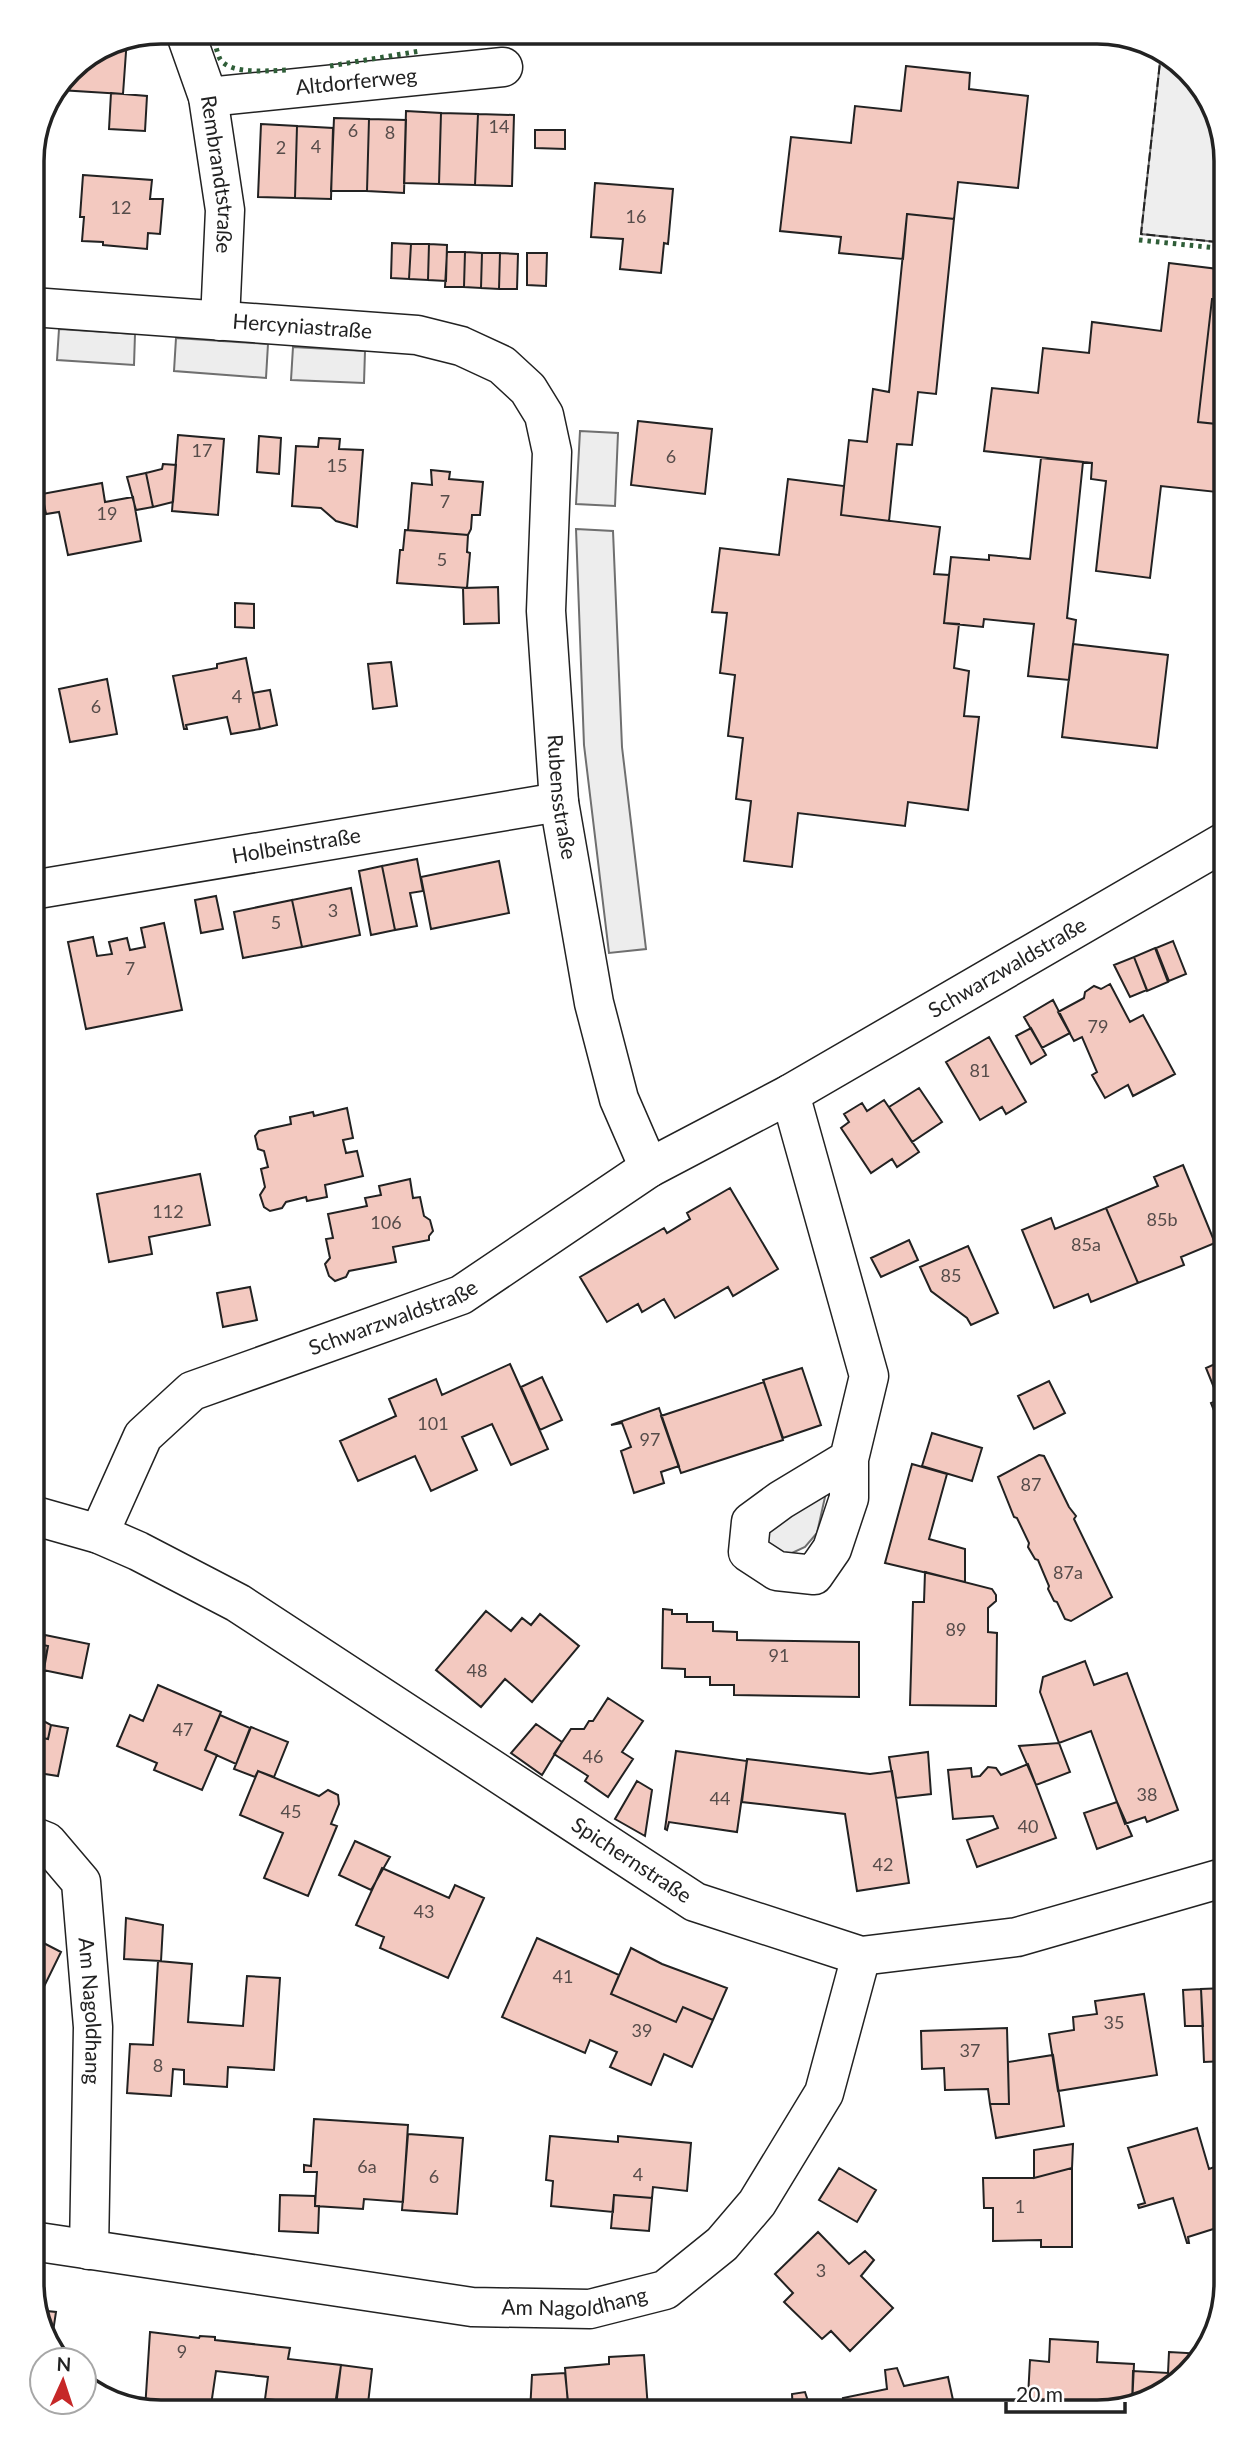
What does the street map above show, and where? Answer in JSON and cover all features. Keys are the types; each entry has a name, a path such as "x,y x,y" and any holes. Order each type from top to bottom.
{"street":[{"name":"Rembrandtstraße","path":"189,44 208,97 225,210 220,321"},
{"name":"Altdorferweg","path":"208,97 503,67"},
{"name":"Hercyniastraße","path":"44,308 416,335 461,346 502,365 528,389 544,415"},
{"name":"Rubensstraße","path":"544,415 552,452 546,611 559,802 594,1003 619,1099 649,1168"},
{"name":"Holbeinstraße","path":"44,888 559,802"},
{"name":"Schwarzwaldstraße","path":"99,1534 143,1436 192,1391 461,1295 649,1168 790,1094 1214,849"},
{"path":"790,1094 869,1377 849,1459"},
{"path":"44,1518 99,1534"},
{"name":"Spichernstraße","path":"99,1534 138,1551 238,1603 695,1902 861,1955 1017,1937 1214,1881"},
{"name":"Am Nagoldhang","path":"44,1841 81,1882 93,2027 89,2250"},
{"name":"Am Nagoldhang","path":"44,2243 472,2307 590,2309 665,2290 722,2244 757,2203 824,2093 861,1955"}],"shaded area":[{"path":"1160,62 1180,78 1199,102 1212,138 1214,242 1141,234"},
{"path":"59,329 135,334 134,365 57,360"},
{"path":"176,338 268,344 266,378 174,371"},
{"path":"293,347 365,351 364,383 291,380"},
{"path":"580,431 618,433 615,506 576,504"},
{"path":"576,529 613,531 622,747 646,949 609,953 584,745"},
{"path":"827,1488 817,1533 805,1547 792,1553 776,1553 767,1546 767,1522"}],"building":[{"path":"126,50 123,94 68,90 102,59"},
{"path":"906,66 970,73 969,89 1028,96 1018,188 958,182 954,219 907,214 903,259 839,253 841,237 780,231 791,137 851,143 855,106 901,111"},
{"path":"111,93 147,96 145,131 109,129"},
{"path":"406,111 441,113 439,184 404,183"},
{"path":"441,113 478,114 475,185 439,184"},
{"path":"478,114 514,115 512,186 475,185"},
{"path":"334,118 369,119 367,191 331,191"},
{"path":"369,119 406,120 404,193 367,191"},
{"path":"261,124 297,126 295,198 258,197"},
{"path":"297,126 333,128 331,199 295,198"},
{"path":"535,130 565,130 565,149 535,148"},
{"path":"83,175 152,180 150,199 163,199 160,234 148,233 147,249 82,241 84,217 80,217"},
{"path":"595,183 673,189 668,244 664,243 661,273 620,269 623,239 591,237"},
{"path":"907,214 954,219 936,394 918,392 912,445 897,444 889,521 841,515 849,440 867,442 873,389 889,392"},
{"path":"392,243 411,244 409,279 391,278"},
{"path":"411,244 429,244 428,280 409,279"},
{"path":"429,244 447,245 446,281 428,280"},
{"path":"447,252 465,252 464,287 445,287"},
{"path":"465,252 482,253 481,288 464,287"},
{"path":"482,253 500,253 499,289 481,288"},
{"path":"500,253 518,254 517,289 499,289"},
{"path":"527,253 547,253 546,286 527,285"},
{"path":"1169,263 1214,269 1214,299 1198,422 1214,424 1214,492 1161,486 1150,578 1096,571 1106,481 1091,479 1092,463 984,451 992,388 1038,393 1043,348 1089,353 1092,322 1161,331"},
{"path":"1212,299 1214,299 1214,424 1198,422"},
{"path":"638,421 712,429 705,494 631,485"},
{"path":"178,435 224,439 218,515 172,511"},
{"path":"259,436 281,438 279,474 257,472"},
{"path":"319,438 340,439 339,449 363,450 357,527 336,521 321,508 292,506 296,446 318,447"},
{"path":"1041,458 1083,462 1067,618 1076,620 1069,680 1028,676 1034,624 984,619 983,627 944,623 951,557 989,560 989,555 1030,559"},
{"path":"163,464 176,465 173,502 153,507 146,473 162,469"},
{"path":"431,470 450,472 449,479 483,482 480,515 472,515 468,535 408,530 412,483 432,485"},
{"path":"146,473 153,507 136,510 127,477"},
{"path":"788,479 844,486 841,515 940,527 934,574 949,575 944,623 959,624 954,668 969,671 964,716 979,717 968,810 908,802 905,826 798,813 792,867 744,861 751,801 736,799 743,738 728,736 735,675 720,673 727,613 712,612 720,548 779,555"},
{"path":"102,483 105,502 133,497 141,541 68,555 59,512 46,514 44,494"},
{"path":"405,530 468,535 467,552 470,553 467,588 397,583"},
{"path":"498,587 499,623 464,624 463,588"},
{"path":"235,603 254,604 254,628 235,627"},
{"path":"1073,644 1168,655 1157,748 1062,737"},
{"path":"246,658 260,729 231,734 227,717 186,725 187,729 184,729 173,676 217,668 217,664"},
{"path":"391,662 397,706 373,709 368,664"},
{"path":"107,679 117,734 70,742 59,689"},
{"path":"270,690 277,725 260,729 253,693"},
{"path":"417,859 423,891 410,893 417,926 395,930 382,866"},
{"path":"499,861 509,913 431,929 421,877"},
{"path":"382,866 395,930 371,935 359,871"},
{"path":"351,888 360,935 302,947 292,900"},
{"path":"216,896 223,929 201,933 195,900"},
{"path":"292,900 302,947 243,958 234,912"},
{"path":"164,923 182,1010 86,1029 68,942 93,937 97,956 112,954 109,942 127,938 130,950 145,947 141,928"},
{"path":"1173,941 1186,974 1169,981 1156,948"},
{"path":"1155,948 1168,982 1147,991 1134,957"},
{"path":"1134,957 1147,990 1130,997 1114,965"},
{"path":"1110,984 1130,1022 1143,1015 1175,1074 1133,1096 1128,1085 1105,1098 1092,1075 1097,1072 1082,1037 1074,1041 1058,1012 1084,998 1085,992 1094,986 1101,989"},
{"path":"1053,1000 1070,1033 1042,1048 1024,1017"},
{"path":"1031,1028 1046,1055 1031,1064 1016,1036"},
{"path":"989,1037 1026,1102 1006,1114 1002,1107 980,1120 946,1062"},
{"path":"919,1088 942,1122 912,1142 889,1107"},
{"path":"884,1100 919,1152 897,1167 892,1159 871,1173 841,1128 849,1122 844,1114 862,1103 867,1111"},
{"path":"347,1108 353,1138 343,1140 346,1153 357,1151 363,1176 325,1185 327,1197 307,1201 306,1197 286,1202 282,1208 270,1211 264,1207 260,1195 265,1187 261,1169 268,1167 264,1151 258,1149 255,1136 259,1131 291,1124 290,1117 313,1112 314,1116"},
{"path":"1183,1165 1214,1243 1181,1257 1184,1265 1138,1283 1106,1208 1158,1186 1154,1177"},
{"path":"200,1174 210,1225 149,1237 152,1254 109,1262 97,1194"},
{"path":"410,1179 413,1198 420,1197 424,1216 430,1220 433,1231 429,1240 393,1247 396,1262 349,1271 346,1277 335,1281 329,1276 325,1264 330,1258 326,1239 333,1238 328,1214 367,1206 365,1198 381,1195 379,1186"},
{"path":"730,1188 778,1269 733,1296 728,1287 675,1318 664,1299 642,1312 638,1304 607,1322 580,1277 664,1228 667,1233 690,1219 687,1213"},
{"path":"1106,1208 1138,1283 1091,1302 1088,1294 1054,1308 1022,1230 1051,1218 1055,1229"},
{"path":"909,1240 918,1260 881,1277 871,1258"},
{"path":"968,1246 998,1313 971,1325 967,1318 931,1291 920,1267"},
{"path":"250,1287 257,1320 223,1327 217,1293"},
{"path":"510,1364 548,1449 511,1465 492,1424 462,1437 477,1470 431,1491 415,1456 358,1481 340,1441 396,1416 389,1399 436,1379 442,1395"},
{"path":"1214,1364 1214,1388 1206,1368"},
{"path":"802,1368 821,1425 783,1438 763,1380"},
{"path":"542,1377 562,1420 540,1430 521,1387"},
{"path":"1049,1381 1065,1413 1034,1429 1018,1396"},
{"path":"764,1382 783,1440 681,1473 661,1416"},
{"path":"659,1408 679,1466 661,1472 664,1483 634,1493 621,1451 631,1447 622,1423 611,1425"},
{"path":"932,1433 982,1448 972,1481 922,1466"},
{"path":"1039,1455 1044,1456 1076,1516 1074,1519 1112,1597 1071,1621 1065,1619 1054,1601 1038,1560 1028,1547 1029,1543 1014,1517 998,1477"},
{"path":"912,1464 947,1474 929,1539 965,1549 965,1582 885,1563"},
{"path":"925,1572 992,1589 996,1595 996,1601 988,1608 988,1632 997,1633 996,1706 910,1705 913,1602 924,1602"},
{"path":"663,1609 672,1610 672,1614 687,1614 687,1622 713,1622 713,1631 737,1632 737,1640 859,1642 859,1697 734,1695 734,1685 710,1685 710,1677 685,1677 685,1669 662,1668"},
{"path":"486,1611 511,1631 522,1618 531,1625 540,1614 579,1646 532,1702 505,1679 481,1707 436,1670"},
{"path":"45,1635 89,1644 82,1678 44,1670 48,1646 44,1645"},
{"path":"44,1645 48,1646 44,1669"},
{"path":"1085,1661 1094,1685 1127,1673 1178,1810 1147,1822 1145,1817 1125,1824 1091,1731 1059,1743 1040,1692 1043,1677"},
{"path":"158,1685 221,1712 205,1750 217,1755 202,1790 154,1770 157,1763 117,1746 130,1715 143,1721"},
{"path":"608,1698 643,1721 622,1752 633,1759 608,1797 585,1781 588,1776 554,1754 571,1729 584,1729 589,1721 593,1721"},
{"path":"220,1715 250,1728 236,1764 205,1750"},
{"path":"44,1721 51,1725 48,1739 44,1738"},
{"path":"536,1724 562,1742 542,1775 511,1753"},
{"path":"51,1725 68,1728 58,1776 44,1774 44,1738 48,1739"},
{"path":"251,1727 288,1742 274,1777 258,1771 255,1777 234,1769"},
{"path":"1059,1743 1070,1772 1036,1785 1019,1746"},
{"path":"676,1751 747,1761 737,1832 669,1822 667,1830 665,1829"},
{"path":"928,1752 931,1794 896,1798 889,1757"},
{"path":"747,1759 870,1774 892,1771 909,1883 857,1891 845,1814 742,1802"},
{"path":"1028,1764 1056,1838 977,1867 967,1840 998,1828 993,1816 953,1819 948,1770 971,1768 972,1777 980,1776 988,1767 996,1768 1001,1775"},
{"path":"258,1771 319,1796 328,1790 338,1795 339,1804 331,1824 337,1826 308,1896 264,1878 283,1833 240,1815"},
{"path":"637,1781 652,1790 645,1836 615,1819"},
{"path":"1117,1802 1132,1836 1097,1849 1084,1813"},
{"path":"355,1841 390,1857 371,1890 339,1875"},
{"path":"382,1868 449,1898 455,1885 484,1898 448,1978 380,1948 384,1937 356,1925"},
{"path":"126,1918 163,1925 161,1961 124,1959"},
{"path":"537,1938 619,1975 611,1994 676,2022 683,2007 713,2020 692,2067 664,2054 651,2085 610,2067 617,2052 590,2040 585,2053 502,2017"},
{"path":"44,1943 61,1952 44,1987"},
{"path":"631,1948 662,1964 727,1988 713,2020 683,2007 676,2022 611,1994"},
{"path":"158,1961 192,1964 188,2022 243,2026 247,1976 280,1978 274,2070 228,2067 227,2087 184,2084 184,2070 173,2069 171,2096 127,2093 130,2044 153,2045"},
{"path":"1214,1988 1214,2062 1204,2062 1201,1989"},
{"path":"1201,1989 1203,2026 1185,2026 1183,1990"},
{"path":"1144,1994 1157,2075 1058,2091 1049,2034 1074,2030 1073,2017 1097,2014 1095,2001"},
{"path":"1007,2028 1009,2104 990,2104 988,2089 945,2090 944,2068 922,2069 921,2031"},
{"path":"1053,2055 1064,2126 996,2138 990,2104 1009,2104 1008,2062"},
{"path":"314,2119 408,2125 403,2202 364,2199 363,2209 315,2206 317,2172 304,2172 304,2165 311,2166"},
{"path":"1197,2128 1209,2169 1214,2167 1214,2229 1188,2237 1187,2243 1173,2198 1139,2208 1138,2205 1145,2203 1128,2148"},
{"path":"408,2134 463,2138 457,2214 402,2210"},
{"path":"550,2136 618,2142 618,2136 691,2143 687,2191 653,2187 652,2198 614,2195 613,2212 551,2206 553,2181 546,2180"},
{"path":"1073,2144 1072,2168 1034,2178 1034,2150"},
{"path":"839,2168 876,2190 857,2222 819,2200"},
{"path":"1072,2168 1072,2247 1041,2247 1041,2240 993,2241 993,2208 984,2208 983,2178 1034,2178"},
{"path":"280,2195 315,2196 315,2206 319,2206 318,2233 279,2231"},
{"path":"614,2195 652,2198 649,2231 611,2228"},
{"path":"818,2232 849,2264 865,2251 874,2260 861,2276 893,2308 850,2351 831,2331 822,2339 784,2302 793,2293 775,2274"},
{"path":"48,2311 56,2312 53,2329"},
{"path":"150,2332 199,2338 215,2337 215,2340 290,2348 288,2359 341,2365 337,2400 265,2399 268,2377 216,2371 212,2400 146,2399"},
{"path":"1050,2339 1098,2342 1097,2362 1134,2364 1133,2394 1097,2400 1033,2400 1028,2397 1030,2360 1049,2362"},
{"path":"1169,2352 1191,2353 1156,2385 1132,2394 1133,2371 1168,2373"},
{"path":"644,2355 647,2400 568,2400 565,2368 609,2364 609,2357"},
{"path":"341,2365 372,2369 368,2400 336,2400"},
{"path":"897,2368 904,2386 948,2377 953,2400 843,2400 887,2389 885,2370"},
{"path":"565,2373 568,2400 531,2400 532,2375"},
{"path":"805,2392 808,2400 792,2400 792,2394"}],"hedge":[{"path":"216,44 220,59 233,68 253,71 290,70"},
{"path":"330,66 420,51"},
{"path":"1139,240 1214,248"}],"fence":[{"path":"1160,62 1141,234 1214,242"}]}
